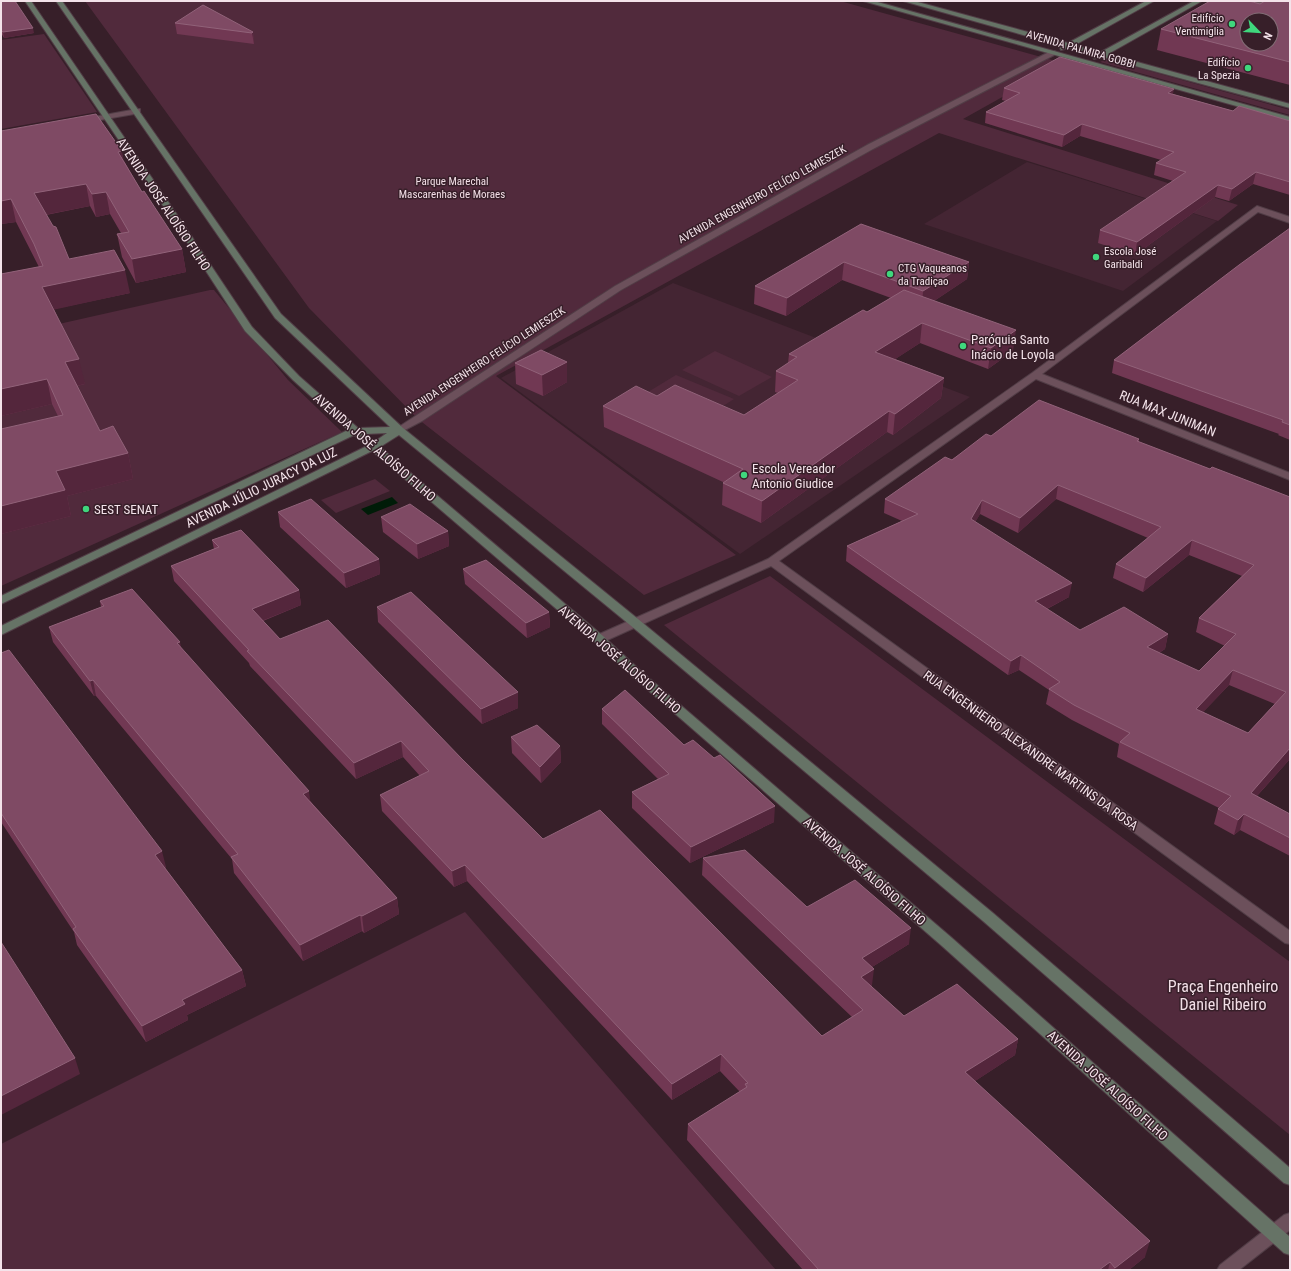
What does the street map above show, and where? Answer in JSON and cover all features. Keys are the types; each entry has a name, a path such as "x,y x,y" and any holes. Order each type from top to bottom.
{"street":[{"name":"AVENIDA JOSÉ ALOÍSIO FILHO","path":"28,1 178,222 248,329 296,378 373,448 599,639 638,675 947,942 1290,1248"},
{"path":"59,1 278,316 399,430 634,622 988,917 1290,1178"},
{"name":"AVENIDA PALMIRA GOBBI","path":"866,1 1290,119"},
{"name":"AVENIDA PALMIRA GOBBI","path":"906,1 1290,106"},
{"name":"AVENIDA ENGENHEIRO FELÍCIO LEMIESZEK","path":"399,430 640,275 870,147 1054,53 1151,1"},
{"path":"1088,62 1199,1"},
{"path":"1252,1 1290,10"},
{"path":"76,122 137,112"},
{"path":"599,639 772,561 1035,375 1257,209 1290,220"},
{"name":"RUA MAX JUNIMAN","path":"1035,375 1290,477"},
{"name":"AVENIDA JÚLIO JURACY DA LUZ","path":"1,600 355,431 399,430"},
{"name":"AVENIDA JÚLIO JURACY DA LUZ","path":"1,631 373,448 399,430"},
{"name":"RUA ENGENHEIRO ALEXANDRE MARTINS DA ROSA","path":"772,561 1290,939"},
{"path":"1226,1270 1290,1220"}],"shaded area":[{"name":"Escola José Garibaldi","path":"1027,162 1217,221 1123,291 924,224"},
{"name":"Escola Vereador Antonio Giudice","path":"673,283 970,397 740,554 501,378"},
{"path":"392,497 398,503 368,515 361,509"}],"green space":[{"name":"Parque Marechal Mascarenhas de Moraes","path":"85,1 840,1 1063,63 963,119 1238,205 1218,221 939,133 496,376 736,555 644,595 418,419 309,308"},
{"path":"44,34 97,112 1,129 1,40"},
{"path":"1106,59 1290,110 1290,115 1100,62"},
{"name":"SEST SENAT","path":"214,290 288,380 342,432 1,586 1,337"},
{"path":"715,351 772,377 739,396 682,370"},
{"path":"676,375 734,399 706,417 648,392"},
{"path":"375,479 390,491 336,513 321,500"},
{"name":"Praça Engenheiro Daniel Ribeiro","path":"770,576 1290,962 1290,1135 664,625"},
{"path":"465,912 776,1270 1,1270 1,1144"}],"building":[{"path":"1,1 15,1 33,28 3,32 1,30"},
{"path":"1210,1 1249,1 1260,4 1265,1 1290,1 1290,62 1251,52 1279,52 1279,12 1239,12 1239,49 1161,29"},
{"path":"203,5 253,32 175,23"},
{"path":"1060,57 1174,89 1168,93 1233,111 1239,106 1290,121 1290,182 1256,172 1232,189 1218,185 1137,242 1100,230 1186,172 1156,163 1174,152 1082,124 1064,135 986,112 1020,93 1004,88"},
{"path":"96,114 122,151 118,152 142,192 144,191 182,249 132,259 117,234 129,232 106,192 92,194 86,184 34,193 53,226 56,227 69,259 114,250 125,270 42,287 79,359 65,362 100,431 113,426 128,453 56,471 65,490 1,506 1,429 63,415 47,379 1,389 1,274 43,266 34,244 11,199 1,201 1,131"},
{"path":"861,224 969,262 923,291 844,262 787,298 755,286"},
{"path":"1290,228 1290,425 1282,422 1283,420 1114,360 1239,265"},
{"path":"904,290 1016,330 991,348 922,323 875,352 944,378 895,414 889,411 762,501 723,483 743,469 603,406 636,386 657,396 675,385 744,415 798,380 776,371 797,357 789,354 863,310 867,312"},
{"path":"541,350 567,362 542,375 515,363"},
{"path":"1039,400 1139,439 1137,441 1210,469 1212,467 1290,497 1290,748 1251,793 1290,814 1290,838 1244,814 1238,820 1218,809 1231,796 1120,742 1130,733 1074,705 1049,689 1060,682 1021,655 1011,661 847,546 918,514 885,499 945,457 952,460 986,434 991,436","holes":["1058,485 1161,527 1116,564 1146,578 1192,540 1254,565 1199,618 1236,634 1199,671 1147,647 1168,634 1124,607 1080,630 1035,601 1072,583 971,519 982,500 1020,518","1233,670 1286,692 1248,733 1196,709"]},
{"path":"311,499 379,559 344,573 278,512"},
{"path":"410,504 448,531 417,544 381,517"},
{"path":"241,530 299,590 252,609 280,639 328,620 462,759 543,839 600,810 822,1036 863,1010 703,858 745,850 807,907 855,880 911,928 862,958 874,969 861,977 904,1016 957,984 1018,1039 965,1072 1150,1241 1115,1268 1110,1262 1099,1270 819,1270 688,1124 747,1087 745,1084 748,1083 721,1054 672,1084 465,865 452,871 380,795 429,771 401,741 354,763 247,651 249,650 171,566 219,547 212,540"},
{"path":"486,560 549,612 526,623 463,569"},
{"path":"132,589 180,642 177,643 309,791 303,794 397,898 300,945 231,857 238,854 93,680 90,681 49,627 104,606 100,601"},
{"path":"411,592 518,692 481,709 377,607"},
{"path":"9,650 162,851 155,855 242,970 182,1000 185,1004 142,1026 73,929 76,927 1,813 1,653"},
{"path":"625,690 684,745 693,740 714,758 720,755 775,806 691,847 632,792 669,774 602,709"},
{"path":"537,725 560,746 540,767 511,737"},
{"path":"1,942 75,1058 1,1096"}],"place":[{"name":"Edifício Ventimiglia","path":"1232,24"},
{"name":"Edifício La Spezia","path":"1248,68"},
{"name":"Escola José Garibaldi","path":"1096,257"},
{"name":"CTG Vaqueanos da Tradiçao","path":"890,274"},
{"name":"Paróquia Santo Inácio de Loyola","path":"963,346"},
{"name":"Escola Vereador Antonio Giudice","path":"744,475"},
{"name":"SEST SENAT","path":"86,509"}]}
